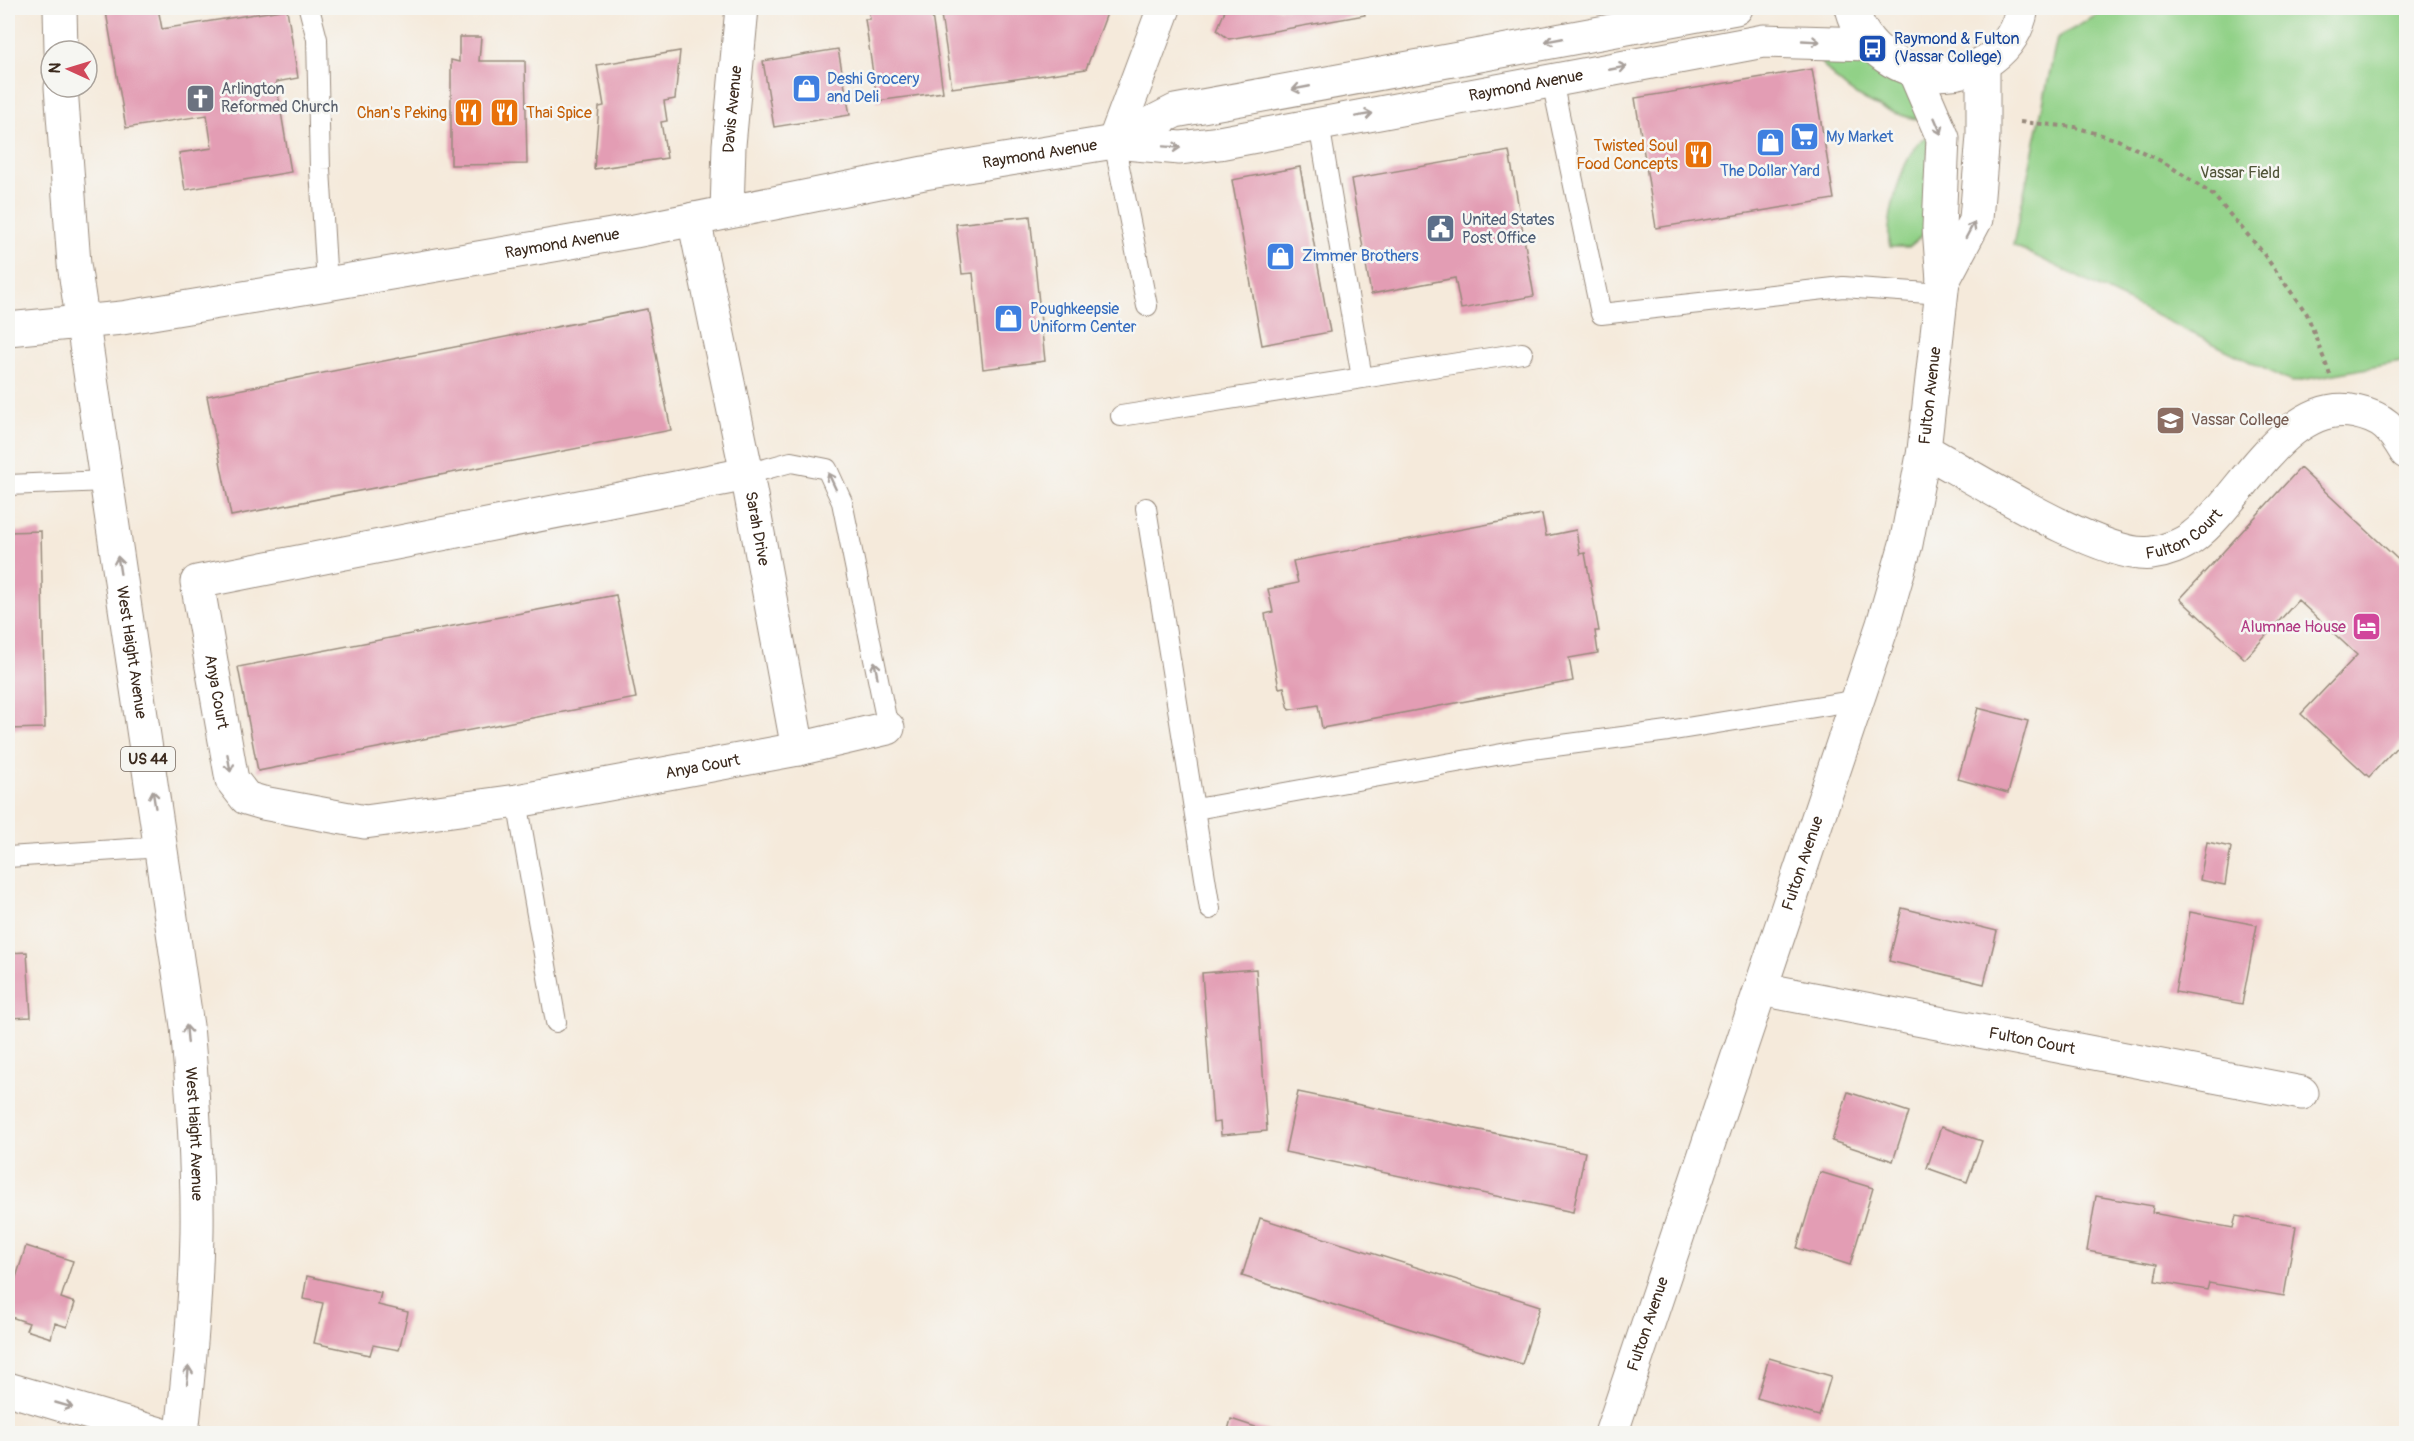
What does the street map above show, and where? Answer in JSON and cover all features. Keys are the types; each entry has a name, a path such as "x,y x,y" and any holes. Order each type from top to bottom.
{"main road":[{"path":"60,8 61,39"},
{"name":"Davis Avenue","path":"727,211 729,145 742,8"},
{"path":"1114,142 1164,8"},
{"name":"Raymond Avenue","path":"1114,142 1175,111 1736,8"},
{"path":"1852,8 1856,21 1870,44 1893,63 1915,73 1950,75 1983,63 2005,44 2029,11"},
{"name":"Raymond Avenue","path":"8,329 82,322 327,284 694,219 924,173 1114,142 1180,148 1764,41 1870,44"},
{"name":"Fulton Avenue","path":"1942,288 1976,219 1983,136 1983,63"},
{"name":"Fulton Avenue","path":"1611,1434 1858,700 1906,544 1924,450 1942,288 1939,228 1943,138 1915,73"},
{"name":"West Haight Avenue","path":"62,99 70,228 82,322 187,1026 196,1163 197,1232 194,1301 182,1434"},
{"name":"Sarah Drive","path":"694,219 747,474 798,748"},
{"name":"Fulton Court","path":"1924,450 2092,541 2130,554 2152,554 2172,548 2194,536 2282,440 2300,424 2320,414 2343,409 2367,414 2390,426 2406,452"},
{"name":"Anya Court","path":"747,474 197,582 232,780 246,798 365,822 518,801 798,748"},
{"path":"798,748 888,728"},
{"name":"Fulton Court","path":"1761,989 2302,1093"},
{"path":"8,1389 160,1434"}],"lane":[{"path":"309,8 317,39 320,169 327,284"},
{"path":"1552,81 1601,314 1843,287 1942,288"},
{"path":"1319,124 1362,378"},
{"path":"1114,142 1147,306"},
{"path":"1121,416 1522,353"},
{"path":"747,474 791,462 827,469 842,502 888,728"},
{"path":"8,485 106,481"},
{"path":"1146,508 1196,809 1210,909"},
{"path":"1196,809 1524,750 1668,731 1858,700"},
{"path":"518,801 556,1022"},
{"path":"8,857 162,847"}],"path":[{"path":"2019,122 2075,127 2118,140 2166,163 2213,195 2260,249 2307,315 2343,409"}],"green space":[{"name":"Vassar Field","path":"2109,8 2406,8 2406,361 2291,382 2013,245 2057,38"},
{"path":"1823,40 1900,71 1925,121 1894,113 1851,92 1839,82 1818,57"},
{"path":"1929,136 1925,227 1921,237 1909,247 1890,247 1893,204 1904,168 1920,141"}],"building":[{"name":"Arlington Reformed Church","path":"132,8 158,8 162,29 287,9 298,78 276,82 291,172 185,190 179,153 212,148 207,115 126,128 106,12"},
{"path":"868,8 931,8 943,92 877,101 865,19 870,19"},
{"path":"940,8 1109,8 1086,69 952,88"},
{"path":"1226,8 1363,8 1365,15 1229,39 1217,30"},
{"path":"459,37 481,37 479,61 525,61 527,164 451,165 451,60 459,62"},
{"name":"Deshi Grocery and Deli","path":"838,49 850,115 774,127 763,61"},
{"path":"680,51 675,99 664,101 667,121 661,122 667,158 594,169 599,107 604,106 597,65"},
{"path":"1812,69 1834,199 1656,228 1635,98"},
{"name":"United States Post Office","path":"1509,151 1534,296 1461,309 1455,278 1371,294 1351,179"},
{"name":"Zimmer Brothers","path":"1300,167 1330,332 1262,345 1232,180"},
{"name":"Poughkeepsie Uniform Center","path":"1030,216 1045,361 983,369 973,273 962,274 956,224"},
{"path":"647,309 671,430 231,516 207,396"},
{"name":"Alumnae House","path":"2300,468 2406,567 2406,737 2369,777 2301,714 2357,655 2298,600 2245,659 2180,599"},
{"path":"1542,514 1546,536 1576,530 1580,554 1585,553 1599,631 1595,631 1598,653 1569,658 1573,681 1322,728 1318,705 1289,710 1284,687 1279,688 1265,614 1273,612 1268,589 1298,583 1293,561"},
{"path":"41,531 45,728 8,729 8,532"},
{"path":"616,595 636,698 258,771 238,667"},
{"path":"1978,708 2028,721 2008,793 1958,779"},
{"path":"2207,842 2231,847 2225,885 2200,880"},
{"path":"1902,908 1997,931 1984,984 1889,961"},
{"path":"2190,912 2257,925 2242,1004 2175,992"},
{"path":"27,952 31,1017 8,1018 8,953"},
{"path":"1256,969 1267,1131 1221,1135 1220,1122 1213,1123 1202,973"},
{"path":"1298,1092 1585,1152 1573,1212 1285,1152"},
{"path":"1848,1092 1909,1112 1893,1161 1832,1141"},
{"path":"1941,1127 1982,1141 1967,1182 1927,1168"},
{"path":"1820,1172 1873,1188 1850,1265 1797,1248"},
{"path":"2096,1196 2153,1206 2152,1213 2233,1228 2236,1216 2296,1226 2284,1296 2209,1283 2207,1290 2155,1281 2158,1264 2087,1251"},
{"path":"1260,1218 1540,1306 1522,1364 1242,1276"},
{"path":"26,1246 73,1261 61,1298 75,1303 67,1327 55,1323 51,1338 26,1330 29,1323 8,1316 8,1303"},
{"path":"307,1276 381,1293 378,1305 408,1312 399,1350 373,1345 370,1355 314,1343 323,1303 303,1299"},
{"path":"1769,1358 1831,1376 1819,1416 1757,1398"},
{"path":"1231,1419 1274,1433 1274,1434 1227,1434"}],"place":[{"name":"Raymond & Fulton (Vassar College)","path":"1873,48"},
{"name":"Deshi Grocery and Deli","path":"806,88"},
{"name":"Arlington Reformed Church","path":"200,98"},
{"name":"Chan's Peking","path":"468,113"},
{"name":"Thai Spice","path":"505,113"},
{"name":"My Market","path":"1805,137"},
{"name":"The Dollar Yard","path":"1770,143"},
{"name":"Twisted Soul Food Concepts","path":"1699,155"},
{"name":"United States Post Office","path":"1441,229"},
{"name":"Zimmer Brothers","path":"1281,256"},
{"name":"Poughkeepsie Uniform Center","path":"1009,318"},
{"name":"Vassar College","path":"2170,420"},
{"name":"Alumnae House","path":"2367,627"}]}
